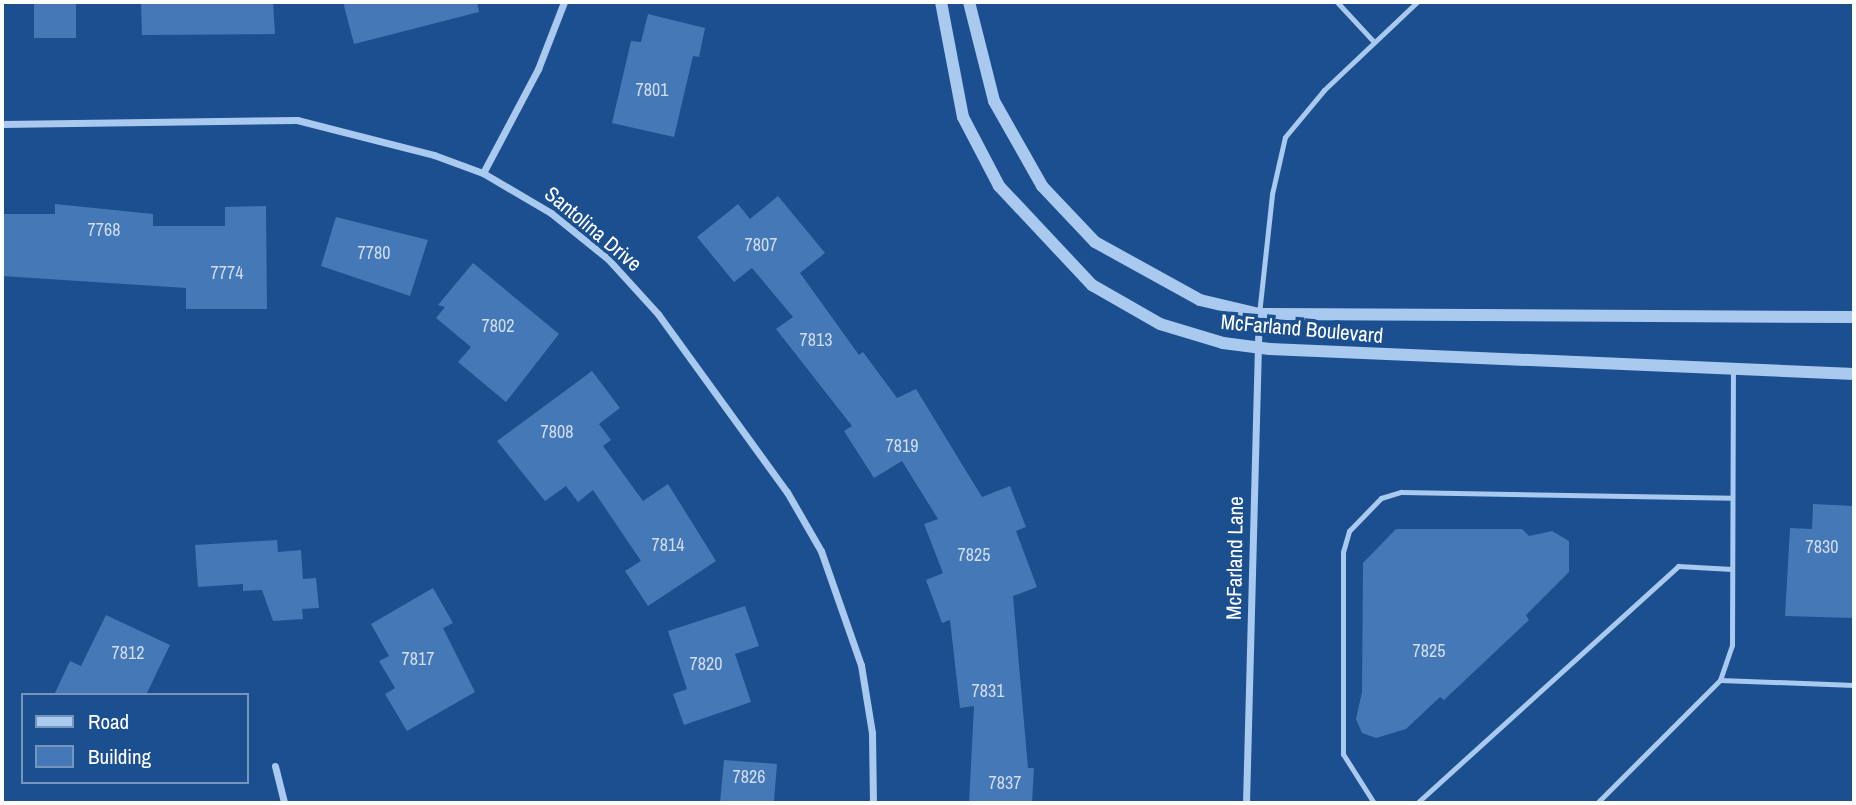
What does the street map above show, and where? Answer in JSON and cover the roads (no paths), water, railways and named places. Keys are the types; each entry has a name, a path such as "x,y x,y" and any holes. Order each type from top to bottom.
{"street":[{"path":"483,173 538,69 564,2"},
{"name":"McFarland Boulevard","path":"941,2 963,117 984,164 1036,231 1092,285 1136,313 1198,337 1258,348 1854,374"},
{"name":"McFarland Boulevard","path":"970,2 986,79 1004,123 1032,172 1071,219 1096,243 1152,277 1200,300 1259,314 1854,317"},
{"name":"Santolina Drive","path":"2,124 276,117 368,134 483,173 541,206 634,285 796,506 835,582 857,649 872,733 873,803"},
{"name":"McFarland Lane","path":"1246,803 1259,314"},
{"path":"275,766 284,803"}],"lane":[{"path":"1337,2 1374,42"},
{"path":"1259,314 1272,194 1285,138 1324,90 1417,2"},
{"path":"1597,803 1720,680 1732,645 1732,369"},
{"path":"1374,803 1343,754 1343,552 1349,531 1381,499 1401,492 1732,498"},
{"path":"1417,803 1678,566 1732,569"},
{"path":"1720,680 1854,685"}]}
